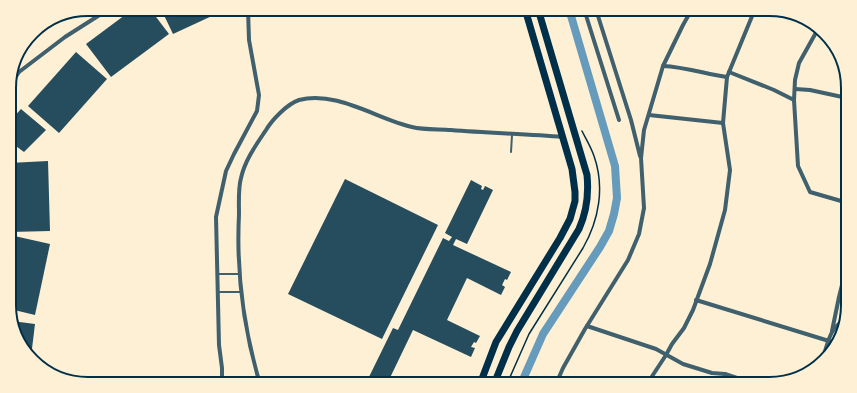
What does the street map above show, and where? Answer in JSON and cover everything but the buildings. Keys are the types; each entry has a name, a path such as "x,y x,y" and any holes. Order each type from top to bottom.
{"main road":[{"path":"483,377 496,342 560,238 572,210 575,192 575,180 527,16"},
{"path":"497,377 506,352 579,229 588,204 588,188 585,169 540,16"}],"street":[{"path":"18,74 65,37 98,16"},
{"path":"222,377 217,292 216,217 226,171 258,111 259,95 249,40 248,16"},
{"path":"586,16 620,120"},
{"path":"598,16 631,120 641,158"},
{"path":"559,377 562,368 628,260 639,234 644,208 641,158 644,130 663,66 688,16"},
{"path":"652,377 684,328 710,264 725,210 730,170 723,123 728,74 752,16"},
{"path":"816,33 799,63 795,80 794,100 798,166 810,192 841,201"},
{"path":"663,66 677,66 698,72 728,74 774,90 794,100"},
{"path":"795,89 810,90 841,97"},
{"path":"258,377 245,326 239,274 238,234 241,178 251,152 269,124 282,111 298,100 316,98 351,105 413,127 563,137"},
{"path":"649,115 723,123"},
{"path":"827,348 832,331 841,286"},
{"path":"696,300 829,341"},
{"path":"832,331 838,324"},
{"path":"587,326 656,349 683,364 712,373 725,374 734,377"}],"lane":[{"path":"511,152 512,134"},
{"path":"217,274 239,274"},
{"path":"217,292 241,292"}],"path":[{"path":"509,377 524,344 583,248 596,217 600,194 598,170 594,155 582,131"}],"waterway":[{"path":"524,377 543,334 609,231 617,198 615,166 571,16"}]}
